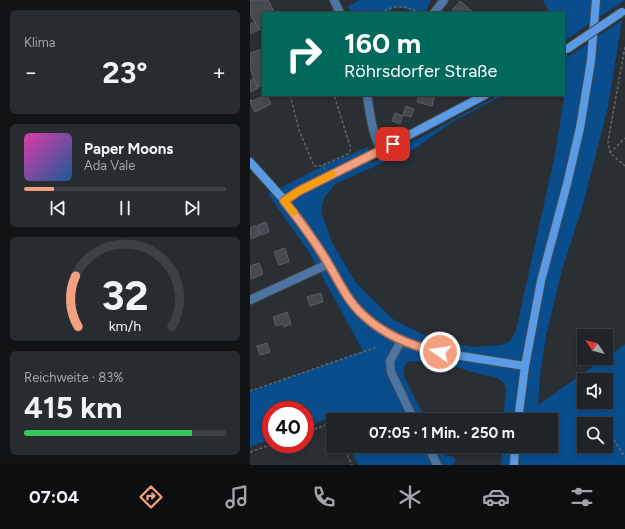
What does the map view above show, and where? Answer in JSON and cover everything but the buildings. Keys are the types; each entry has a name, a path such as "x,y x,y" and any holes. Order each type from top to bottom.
{"street":[{"path":"334,0 340,12"},
{"path":"435,12 444,0"},
{"path":"519,413 525,366 541,281 567,184 580,128 591,61 596,0"},
{"path":"565,50 623,11"},
{"path":"367,96 372,128 376,142 381,150"},
{"path":"284,201 299,191 483,96"},
{"path":"250,162 303,224 350,300 361,313 374,324 401,341 429,350 525,366"},
{"path":"250,300 328,264"},
{"path":"401,341 390,361 390,372 410,413"},
{"path":"431,453 437,465"},
{"path":"514,465 515,453"}],"path":[{"path":"382,12 391,7 400,6 419,12"},
{"path":"625,48 608,141 610,153 625,166"},
{"path":"290,96 299,130 314,166 321,166 348,154 351,149 334,96"},
{"path":"610,153 625,138"},
{"path":"321,166 323,166 327,177"},
{"path":"250,391 377,347"},
{"path":"314,429 326,425"},
{"path":"613,438 625,457"},
{"path":"250,452 262,448"},
{"path":"346,453 352,465"}],"shaded area":[{"path":"360,0 431,0 425,12 413,12 403,8 394,8 388,12 351,12 348,6"},
{"path":"543,0 625,0 565,40 565,12 549,12"},
{"path":"622,20 608,107 582,208 562,270 546,336 540,376 538,405 577,378 577,409 613,409 613,373 584,373 595,365 613,365 613,352 625,344 625,465 501,465 502,453 558,453 558,413 504,413 506,389 504,383 497,378 472,372 446,363 409,361 404,367 404,377 422,413 326,413 326,419 314,424 314,401 262,401 262,442 250,447 250,392 363,351 309,252 268,194 323,166 368,147 371,164 497,96 501,96 449,124 416,148 335,184 324,198 321,212 332,243 357,284 394,320 422,334 449,342 472,347 501,345 509,342 514,335 517,326 555,155 564,98 562,96 565,96 565,45 568,57"},
{"path":"352,453 444,453 456,460 453,465 358,465"}],"slow traffic":[{"path":"294,212 284,201 299,191 332,174"}],"route":[{"path":"393,144 299,191 284,201 303,224 350,300 361,313 374,324 401,341 440,352"}]}
